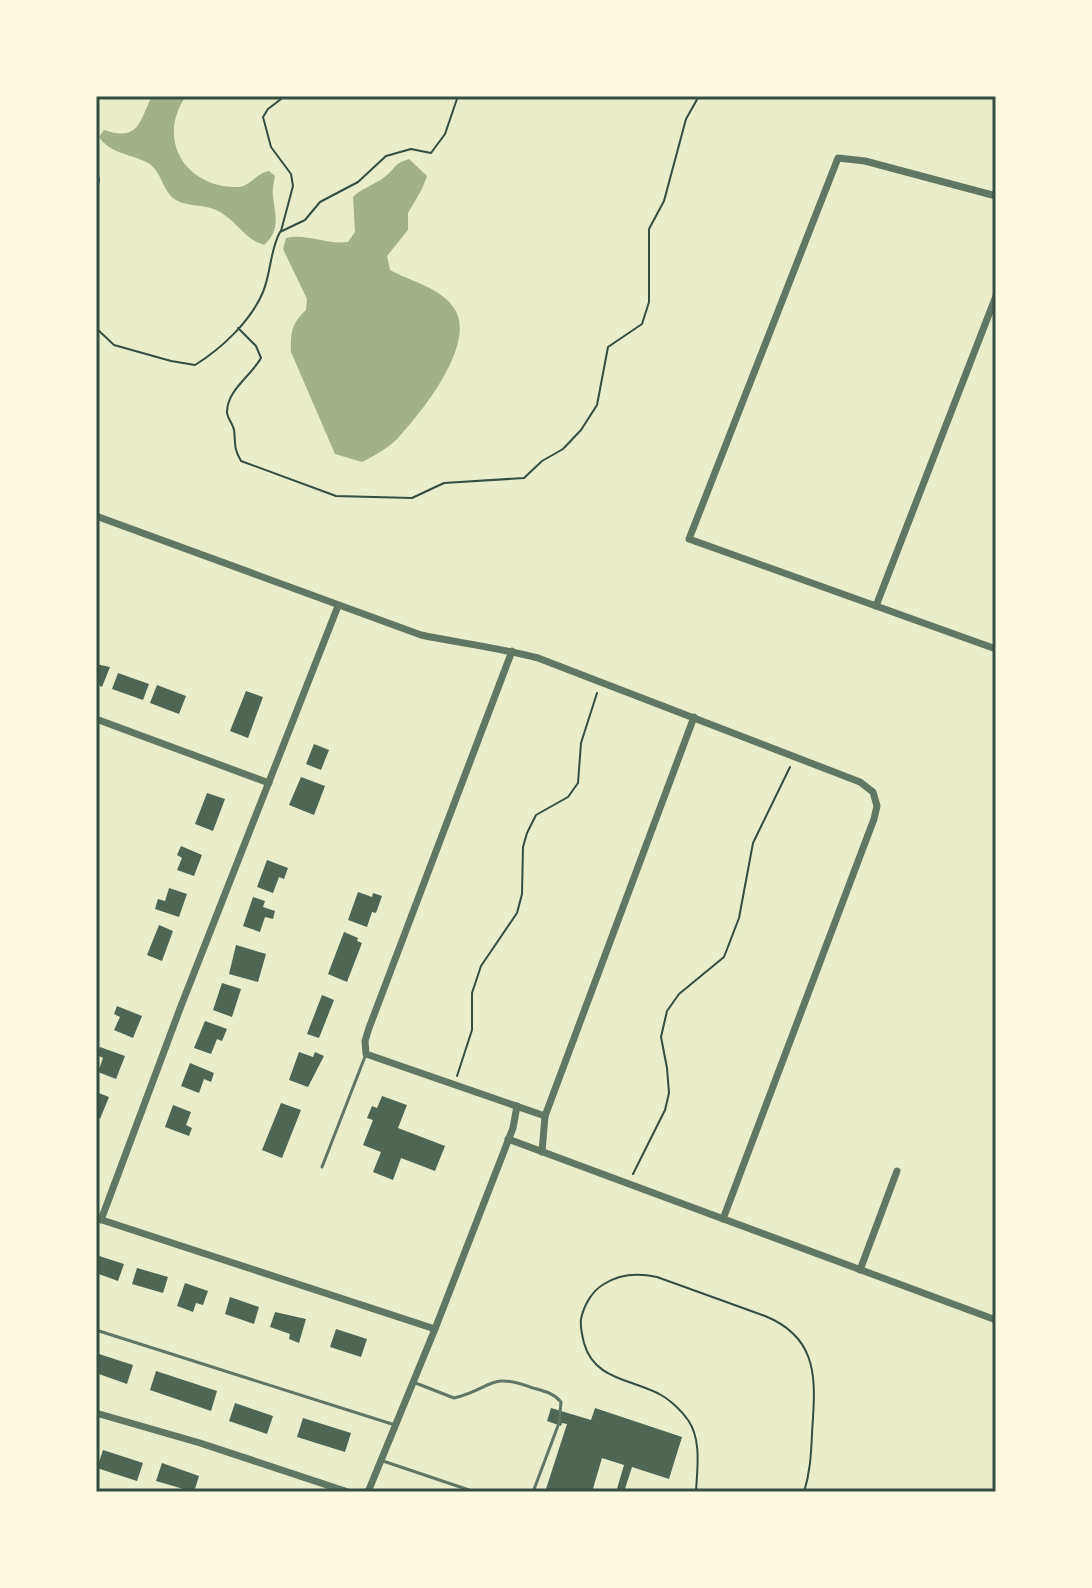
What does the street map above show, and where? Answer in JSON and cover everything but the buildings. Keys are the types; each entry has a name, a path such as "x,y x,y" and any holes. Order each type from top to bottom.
{"street":[{"path":"996,196 865,161 838,158 689,539 996,649"},
{"path":"876,606 996,296"},
{"path":"96,516 421,635 512,651 600,682 796,755 860,782 873,792 877,806 723,1219"},
{"path":"338,606 98,1219 435,1329"},
{"path":"512,651 365,1041 366,1054 545,1116"},
{"path":"542,1152 545,1116 694,717"},
{"path":"96,719 269,783"},
{"path":"368,1492 435,1329 508,1139 517,1106"},
{"path":"508,1139 996,1320"},
{"path":"860,1270 897,1171"},
{"path":"96,1413 200,1443 348,1492"}],"lane":[{"path":"322,1167 366,1054"},
{"path":"96,1330 395,1425"},
{"path":"413,1382 454,1398 496,1381 510,1379 556,1396 561,1402 559,1423 533,1492"},
{"path":"381,1460 475,1492"}],"path":[{"path":"96,328 114,345 195,365 215,353 238,328 263,293 293,186 291,174 271,147 263,117 285,96"},
{"path":"280,232 305,220 320,202 358,182 386,156 411,149 431,153 445,134 458,96"},
{"path":"238,328 256,346 261,358 253,372 235,389 227,412 234,430 233,447 241,461 336,496 412,498 444,483 524,478 542,461 563,449 581,430 597,405 608,347 642,324 649,302 649,229 664,201 686,119 699,96"},
{"path":"96,169 99,179 96,198"},
{"path":"96,233 96,243"},
{"path":"454,1085 472,1030 472,993 481,966 517,913 522,894 523,847 527,833 536,815 568,797 578,783 581,743 600,682"},
{"path":"630,1184 639,1158 665,1110 669,1093 661,1037 667,1011 679,994 724,957 739,918 753,843 796,755"},
{"path":"696,1492 696,1442 688,1420 663,1396 600,1369 589,1358 585,1346 580,1324 589,1299 606,1282 624,1275 642,1273 657,1277 765,1316 799,1341 813,1366 815,1384 812,1462 804,1492"}],"shaded area":[{"path":"152,96 186,96 177,112 175,144 190,170 202,179 218,185 241,187 269,171 275,176 275,228 264,245 252,239 220,212 173,198 152,166 115,150 99,137 104,130 116,133 131,131 140,121"},
{"path":"409,159 427,176 408,213 408,230 387,256 390,270 433,290 448,301 459,323 459,340 444,377 420,412 394,442 362,462 335,454 291,352 293,329 306,310 307,299 283,249 286,238 294,237 348,242 355,232 353,197"}]}
